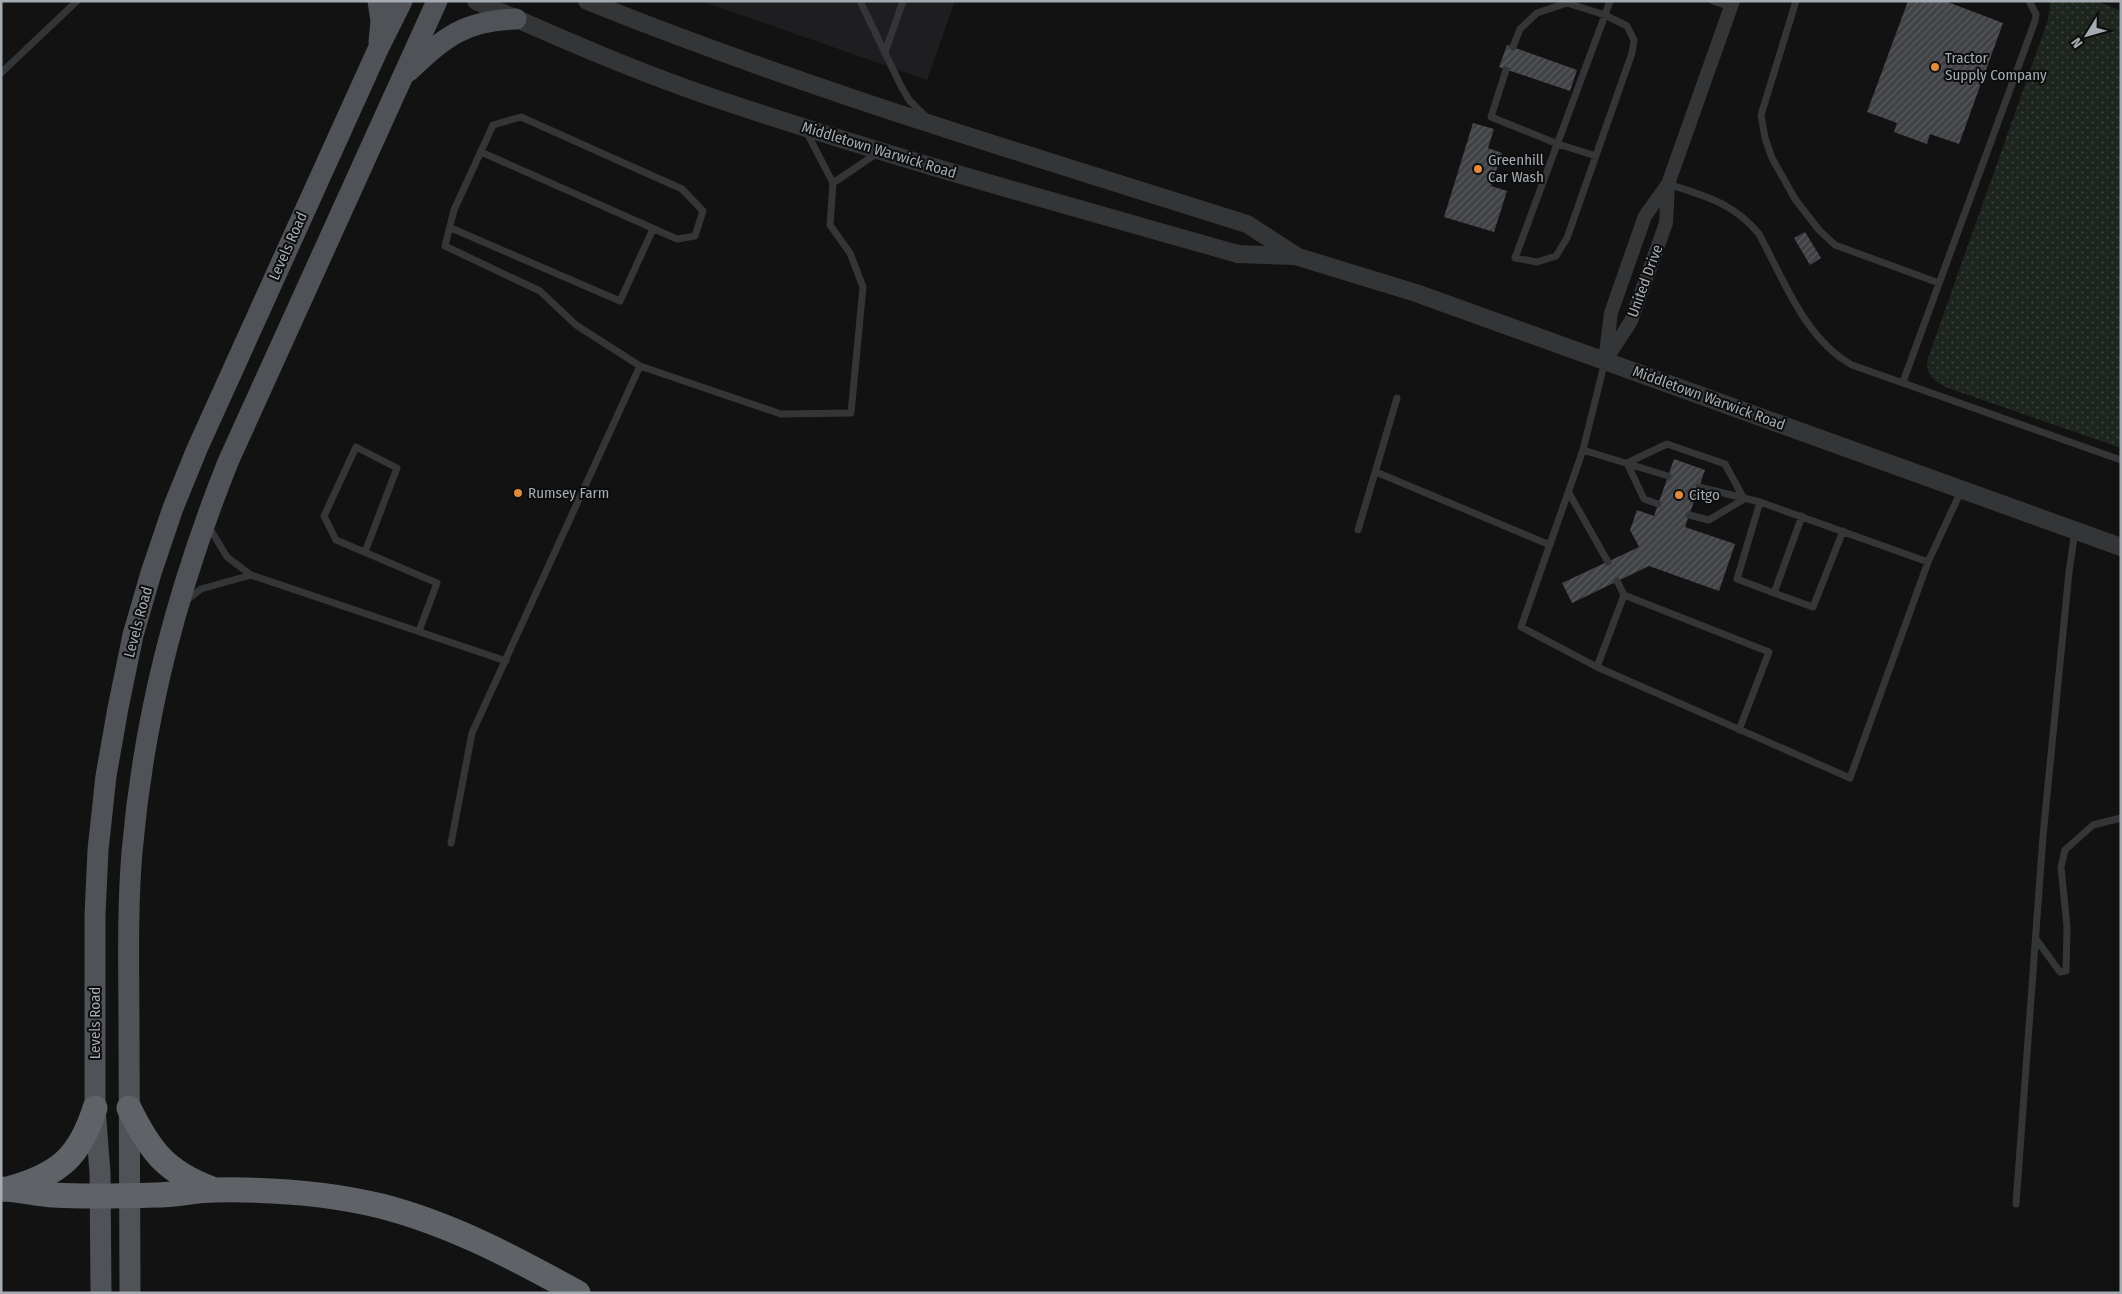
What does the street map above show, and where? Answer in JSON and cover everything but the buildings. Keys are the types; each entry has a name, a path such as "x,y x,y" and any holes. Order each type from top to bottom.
{"highway":[{"path":"4,1189 33,1182 66,1161 78,1148 88,1132 96,1108"},
{"path":"129,1108 146,1140 168,1166 181,1176 214,1190"},
{"path":"4,1189 53,1195 159,1195 214,1190 293,1192 338,1198 381,1206 427,1220 476,1240 578,1293"}],"main road":[{"path":"378,1 381,21 379,47"},
{"name":"Levels Road","path":"101,1293 100,1195 96,1108 94,915 98,850 106,776 133,635 163,536 197,449 379,47 402,1"},
{"path":"130,1293 129,916 132,852 140,781 151,714 166,644 205,520 228,462 437,1"},
{"path":"402,78 446,39 462,29 492,20 516,19"}],"street":[{"name":"Middletown Warwick Road","path":"476,1 516,19 722,101 880,152 1238,254 1295,256 1416,293 2121,546"},
{"name":"Middletown Warwick Road","path":"588,1 737,59 820,88 1247,224 1295,256"},
{"name":"United Drive","path":"1606,361 1611,313 1645,216 1668,184 1732,4"},
{"name":"United Drive","path":"1606,361 1631,321 1666,223 1668,184"}],"lane":[{"path":"1,73 77,1"},
{"path":"860,1 909,100 934,125"},
{"path":"885,52 903,1"},
{"path":"1513,47 1520,29 1537,13 1567,3 1605,15 1627,26 1634,40 1632,54 1568,238 1556,256 1537,262 1515,258 1558,144 1605,15 1610,1"},
{"path":"1713,1 1732,4"},
{"path":"1796,1 1761,115 1765,138 1772,158 1795,200 1835,245 1939,283"},
{"path":"1902,382 2036,21 2036,14 2029,1"},
{"path":"1506,70 1491,117 1558,144 1596,156"},
{"path":"481,152 677,240 695,236 702,211 682,190 521,117 493,125 454,210 445,246 540,290 576,325 640,366 781,414 851,413 863,287 850,253 830,225 832,183 803,127"},
{"path":"832,183 880,152"},
{"path":"1668,184 1721,202 1750,222 1759,234 1809,325 1827,348 1852,365 2121,460"},
{"path":"451,228 620,301 653,229"},
{"path":"1606,361 1583,450 1521,627 1597,667 1850,778 1928,562 1962,488"},
{"path":"451,843 472,733 640,366"},
{"path":"1358,530 1397,398"},
{"path":"1628,463 1667,444 1725,464 1744,499"},
{"path":"365,552 397,468 356,447 324,516 336,540 437,583 419,631"},
{"path":"1583,450 1668,476"},
{"path":"1628,463 1644,499 1658,504"},
{"path":"1376,472 1550,545"},
{"path":"1699,487 1760,502 1928,562"},
{"path":"1569,493 1608,562"},
{"path":"1689,515 1709,520 1744,499"},
{"path":"1760,502 1737,579 1813,607 1843,531"},
{"path":"1774,593 1802,516"},
{"path":"205,520 227,557 251,575 506,661"},
{"path":"2016,1204 2035,938 2054,712 2075,530"},
{"path":"177,607 201,589 251,575"},
{"path":"1617,582 1624,595 1769,652 1739,730"},
{"path":"1597,667 1624,595"},
{"path":"2035,938 2060,972 2066,971 2067,927 2061,867 2065,850 2092,825 2121,818"}],"shaded area":[{"path":"701,1 955,1 927,80"},
{"path":"2049,1 2097,1 2121,11 2121,448 1945,387 1930,376 1927,364 2048,20"}],"place":[{"name":"Tractor Supply Company","path":"1935,67"},
{"name":"Greenhill Car Wash","path":"1478,169"},
{"name":"Rumsey Farm","path":"518,493"},
{"name":"Citgo","path":"1679,495"}]}
